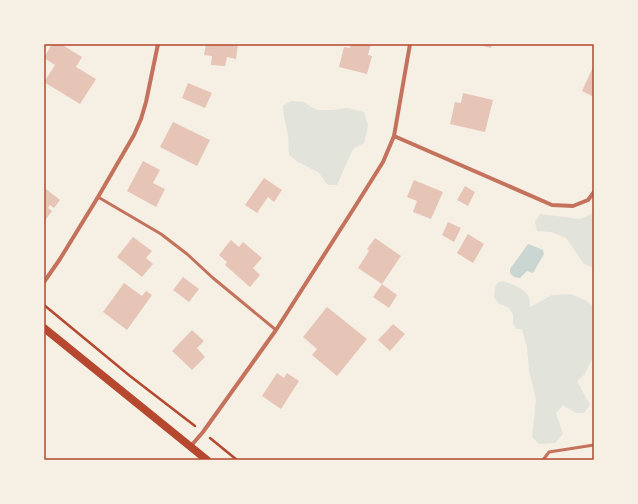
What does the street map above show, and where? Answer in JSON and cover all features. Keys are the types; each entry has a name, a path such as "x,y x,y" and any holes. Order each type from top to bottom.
{"main road":[{"path":"44,328 207,460"}],"street":[{"path":"44,282 98,197 134,135 146,102 158,44"},
{"path":"190,447 203,432 276,330 383,162 394,136 410,44"},
{"path":"394,136 552,205 573,206 588,200 594,192"}],"lane":[{"path":"98,197 161,234 187,254 213,278 276,330"},
{"path":"543,460 549,452 594,445"}],"path":[{"path":"44,305 130,376 237,460"}],"shaded area":[{"path":"291,101 303,102 317,110 347,108 364,112 368,125 364,143 353,149 337,185 328,185 318,172 298,162 289,155 288,135 283,106"},
{"path":"594,212 594,268 584,264 566,238 551,232 537,231 535,222 540,214 581,219"},
{"path":"528,244 543,250 544,254 533,273 527,271 520,278 514,277 510,273 510,269"},
{"path":"503,281 524,291 529,297 530,307 552,295 571,294 585,300 594,307 594,356 584,375 577,381 590,405 584,413 576,413 563,405 556,413 563,434 555,443 539,444 532,437 536,400 529,370 527,347 522,329 516,329 513,323 513,314 509,308 498,303 494,297 495,287 498,282"}],"building":[{"path":"52,44 61,44 82,57 76,67 96,79 80,104 44,82 55,65 44,58"},
{"path":"206,44 238,44 236,59 227,57 225,66 211,65 212,56 204,55"},
{"path":"351,44 371,44 368,55 372,56 367,74 339,67 344,47 350,48"},
{"path":"476,44 492,44 491,48"},
{"path":"594,65 594,97 582,91"},
{"path":"188,83 212,93 205,108 182,98"},
{"path":"463,93 493,100 485,132 450,124 455,102 461,103"},
{"path":"173,122 210,140 197,166 160,147"},
{"path":"143,161 160,170 153,183 165,189 156,207 127,191"},
{"path":"264,178 282,190 274,202 268,197 257,213 245,205"},
{"path":"414,180 443,192 431,219 413,212 417,201 407,197"},
{"path":"465,186 475,192 468,206 457,200"},
{"path":"46,189 60,200 54,208 50,205 48,208 52,211 44,222 44,191"},
{"path":"448,222 461,228 454,242 442,235"},
{"path":"468,234 484,244 473,263 457,253"},
{"path":"133,237 152,251 146,258 153,264 142,277 117,257"},
{"path":"375,238 401,256 382,284 358,268 369,251 367,249"},
{"path":"231,240 239,247 243,242 262,258 253,268 260,275 250,287 225,265 227,262 219,255"},
{"path":"183,277 199,289 189,302 173,290"},
{"path":"124,283 142,296 146,291 152,295 127,330 103,312"},
{"path":"382,284 397,295 389,308 373,297"},
{"path":"327,307 367,339 337,376 312,355 317,349 303,337"},
{"path":"393,324 405,334 390,351 378,340"},
{"path":"192,330 204,341 197,348 205,357 192,370 172,351"},
{"path":"277,373 284,378 287,373 299,381 281,409 262,396"}]}
